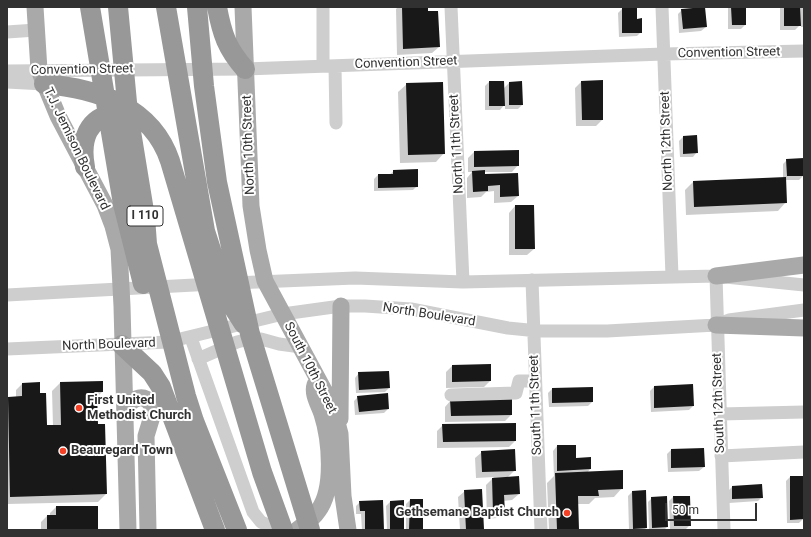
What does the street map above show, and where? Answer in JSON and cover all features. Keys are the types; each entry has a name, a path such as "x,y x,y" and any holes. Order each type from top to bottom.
{"highway":[{"path":"90,7 109,129 129,233 165,358 194,421"},
{"path":"107,7 124,86"},
{"name":"I 110","path":"118,7 124,86 145,217 147,244 168,332 194,421 222,488 237,530"},
{"path":"166,7 205,231 226,296 250,334"},
{"path":"197,7 204,86 217,182 250,334 294,478 314,526"},
{"path":"217,7 222,34 228,47 245,69"},
{"path":"42,77 60,85 97,93 121,104 139,116 159,138 167,152 262,472 283,530"},
{"path":"85,167 83,143 92,125 98,120 112,114 124,113 139,116"},
{"path":"122,345 146,367 161,387 215,530"},
{"path":"222,488 252,530"}],"main road":[{"name":"T.J. Jemison Boulevard","path":"35,7 36,30 42,77 58,116 105,206 113,226 118,249 122,318 128,530"},
{"name":"North 10th Street","path":"243,7 251,206 258,250 266,281"},
{"path":"716,276 804,265"},
{"name":"South 10th Street","path":"266,281 333,407 340,434 344,508 348,530"},
{"path":"340,434 341,306"},
{"path":"716,325 804,328"},
{"path":"314,526 318,511 324,500 328,473 325,430 313,390 318,377"},
{"path":"124,408 130,401 138,397 145,398 152,406 153,413 146,436 148,530"},
{"path":"298,530 314,526 344,508"}],"street":[{"path":"323,7 336,123"},
{"name":"North 11th Street","path":"451,7 463,282"},
{"name":"North 12th Street","path":"662,7 672,276"},
{"path":"7,32 36,30"},
{"name":"Convention Street","path":"7,82 42,77 245,69 664,54 804,51"},
{"name":"Convention Street","path":"7,70 42,77"},
{"path":"7,295 266,281 355,278 463,282 716,276 804,285"},
{"name":"South 12th Street","path":"716,276 716,325 724,530"},
{"name":"South 11th Street","path":"532,280 540,530"},
{"name":"North Boulevard","path":"7,349 168,342 191,338 283,314 341,306 365,306 411,310 502,327 534,331 607,331 716,325 729,320 804,310"},
{"path":"191,338 253,512 260,522 279,530"},
{"path":"198,359 236,342 249,339 271,341 279,344 301,347"},
{"path":"451,395 516,393 519,381 535,381"},
{"path":"720,414 804,412"},
{"path":"721,456 804,452"}],"building":[{"path":"402,7 428,7 428,11 438,11 440,47 403,49"},
{"path":"705,7 707,27 683,29 681,9"},
{"path":"731,7 746,7 746,25 732,25"},
{"path":"784,7 800,7 801,26 784,26"},
{"path":"622,8 637,8 637,19 642,18 642,33 622,33"},
{"path":"603,80 603,120 582,120 581,81"},
{"path":"489,81 504,81 505,106 489,106"},
{"path":"522,81 523,105 509,105 509,82"},
{"path":"443,82 445,154 408,155 406,83"},
{"path":"697,135 698,153 683,154 683,136"},
{"path":"519,150 519,166 474,167 474,151"},
{"path":"804,158 804,176 787,176 786,159"},
{"path":"418,169 418,187 378,188 378,174 393,174 393,170"},
{"path":"485,170 485,174 518,173 519,196 500,197 500,185 488,186 488,191 473,192 472,171"},
{"path":"786,177 787,203 694,207 693,181"},
{"path":"515,205 534,205 535,249 515,249"},
{"path":"491,364 491,381 452,382 452,365"},
{"path":"389,371 390,388 359,390 358,372"},
{"path":"103,381 103,392 97,392 98,424 105,424 107,494 10,497 8,397 22,396 22,383 40,382 40,393 46,393 47,425 61,425 60,382"},
{"path":"693,384 694,406 654,408 654,386"},
{"path":"593,387 593,402 552,403 552,388"},
{"path":"388,393 389,409 359,412 357,396"},
{"path":"512,398 512,415 451,416 450,399"},
{"path":"516,423 516,441 443,442 442,424"},
{"path":"557,445 576,445 576,458 591,457 591,469 557,471"},
{"path":"704,448 705,467 671,468 671,449"},
{"path":"515,449 516,471 482,472 481,451"},
{"name":"Gethsemane Baptist Church","path":"623,470 623,489 598,490 599,496 578,496 579,530 557,530 555,473"},
{"path":"519,476 520,494 504,495 505,512 493,513 492,478"},
{"path":"790,476 804,476 804,519 790,520"},
{"path":"762,484 763,498 732,499 732,486"},
{"path":"482,489 484,529 466,530 464,490"},
{"path":"646,490 647,528 633,529 632,491"},
{"path":"667,496 668,527 652,528 651,497"},
{"path":"673,496 690,496 691,526 674,526"},
{"path":"410,499 423,499 423,530 409,530"},
{"path":"383,500 384,530 365,530 365,511 360,511 359,501"},
{"path":"404,500 404,530 390,530 390,501"},
{"path":"56,506 98,506 98,530 47,530 47,515 56,515"}],"place":[{"name":"First United Methodist Church","path":"79,408"},
{"name":"Beauregard Town","path":"63,451"},
{"name":"Gethsemane Baptist Church","path":"567,513"}]}
